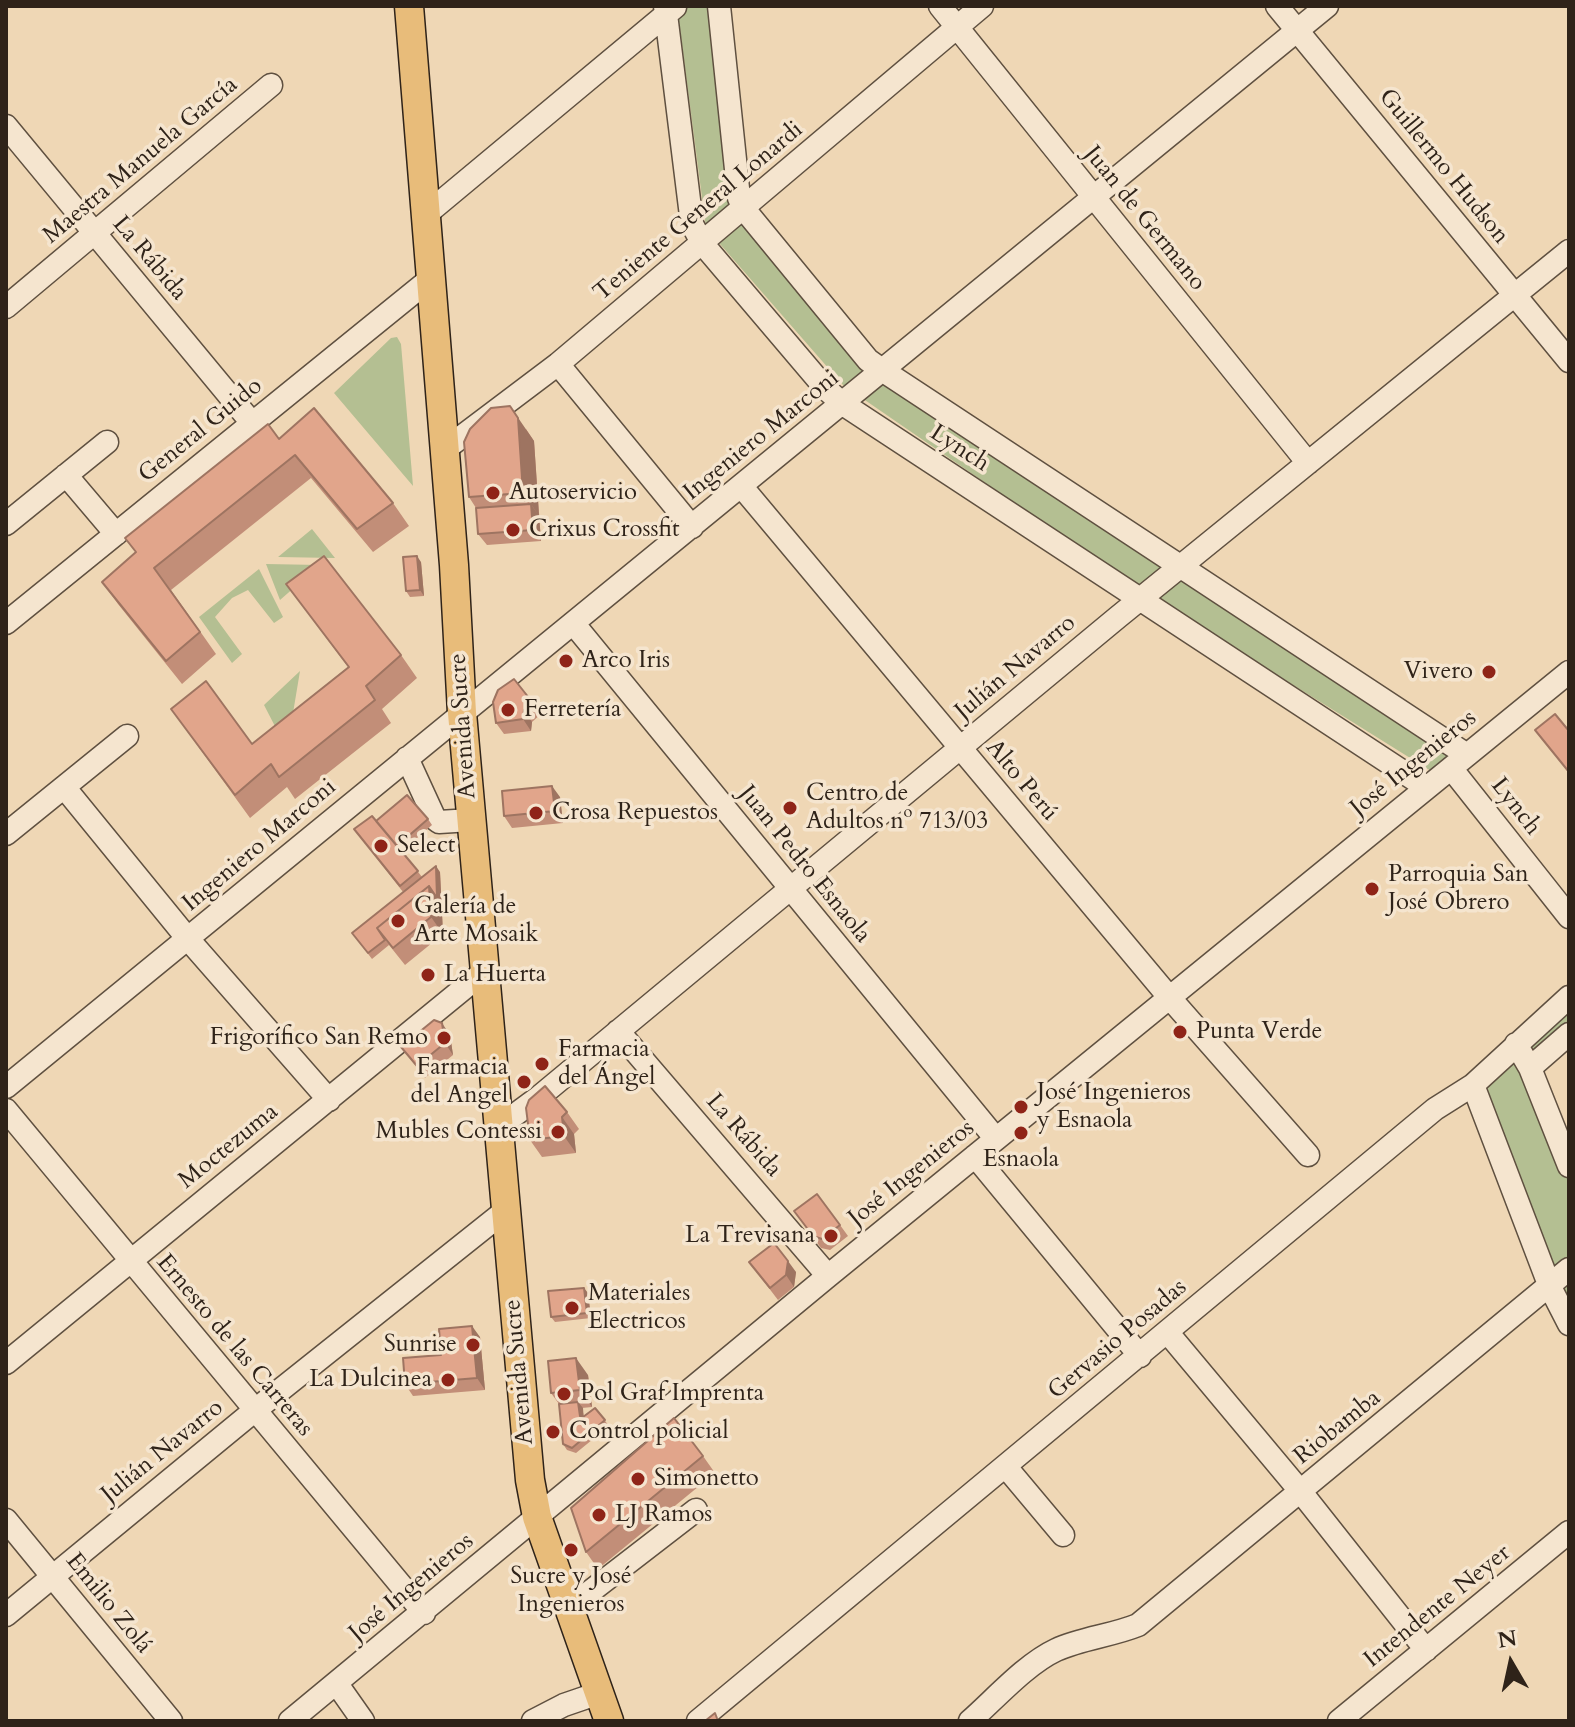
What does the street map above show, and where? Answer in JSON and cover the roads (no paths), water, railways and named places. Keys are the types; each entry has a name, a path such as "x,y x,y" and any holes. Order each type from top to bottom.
{"main road":[{"name":"Avenida Sucre","path":"409,6 454,565 462,713 527,1456 537,1517 609,1721"}],"street":[{"name":"Lynch","path":"719,6 736,186 744,209 868,360 1180,566 1459,761 1569,917"},
{"name":"Juan de Germano","path":"940,6 1308,463"},
{"name":"Teniente General Lonardi","path":"444,450 558,364 982,6"},
{"name":"Guillermo Hudson","path":"1277,6 1569,361"},
{"name":"Ingeniero Marconi","path":"6,1087 1327,6"},
{"path":"424,216 669,9"},
{"name":"Lynch","path":"669,9 690,212 702,243 826,389 843,404 1426,787"},
{"name":"Maestra Manuela García","path":"6,307 271,85"},
{"name":"La Rábida","path":"6,126 252,423"},
{"name":"Julián Navarro","path":"497,1128 1180,566 1569,251"},
{"name":"General Guido","path":"6,623 429,280"},
{"path":"558,364 692,527"},
{"path":"6,524 107,442"},
{"path":"66,475 116,534"},
{"name":"Alto Perú","path":"742,487 1169,997 1308,1155"},
{"name":"Juan Pedro Esnaola","path":"573,623 996,1139"},
{"name":"José Ingenieros","path":"290,1721 828,1276 1569,672"},
{"path":"6,834 127,736"},
{"path":"407,758 435,819 439,822 471,820"},
{"path":"64,787 188,939 329,1100"},
{"name":"Moctezuma","path":"6,1363 485,971"},
{"name":"Gervasio Posadas","path":"698,1721 1435,1109 1473,1085 1569,997"},
{"name":"La Rábida","path":"618,1031 828,1276"},
{"path":"1530,1068 1569,1034"},
{"path":"1516,1044 1530,1068 1569,1166"},
{"path":"1473,1085 1550,1287 1569,1324"},
{"name":"Ernesto de las Carreras","path":"6,1110 424,1613"},
{"path":"975,1156 1140,1356"},
{"name":"Julián Navarro","path":"6,1615 254,1411 505,1211"},
{"name":"Riobamba","path":"970,1721 1043,1657 1082,1640 1115,1634 1138,1625 1569,1269"},
{"path":"1168,1333 1301,1492 1426,1650"},
{"path":"1006,1467 1063,1535"},
{"path":"569,1608 696,1510"},
{"name":"Emilio Zolá","path":"6,1520 171,1721"},
{"name":"Intendente Neyer","path":"1339,1721 1569,1532"},
{"path":"337,1684 363,1721"},
{"path":"533,1721 564,1705 599,1693"}],"place":[{"name":"Autoservicio","path":"493,493"},
{"name":"Crixus Crossfit","path":"513,530"},
{"name":"Arco Iris","path":"566,661"},
{"name":"Vivero","path":"1489,672"},
{"name":"Ferretería","path":"508,710"},
{"name":"Centro de Adultos nº 713/03","path":"790,808"},
{"name":"Crosa Repuestos","path":"536,813"},
{"name":"Select","path":"381,846"},
{"name":"Parroquia San José Obrero","path":"1372,889"},
{"name":"Galería de Arte Mosaik","path":"398,921"},
{"name":"La Huerta","path":"428,975"},
{"name":"Punta Verde","path":"1180,1032"},
{"name":"Frigorífico San Remo","path":"444,1038"},
{"name":"Farmacia del Ángel","path":"542,1064"},
{"name":"Farmacia del Angel","path":"524,1082"},
{"name":"José Ingenieros y Esnaola","path":"1021,1107"},
{"name":"Mubles Contessi","path":"558,1132"},
{"name":"Esnaola","path":"1021,1133"},
{"name":"La Trevisana","path":"831,1236"},
{"name":"Materiales Electricos","path":"572,1308"},
{"name":"Sunrise","path":"473,1345"},
{"name":"La Dulcinea","path":"448,1380"},
{"name":"Pol Graf Imprenta","path":"564,1394"},
{"name":"Control policial","path":"553,1432"},
{"name":"Simonetto","path":"638,1479"},
{"name":"LJ Ramos","path":"599,1515"},
{"name":"Sucre y José Ingenieros","path":"571,1550"}]}
